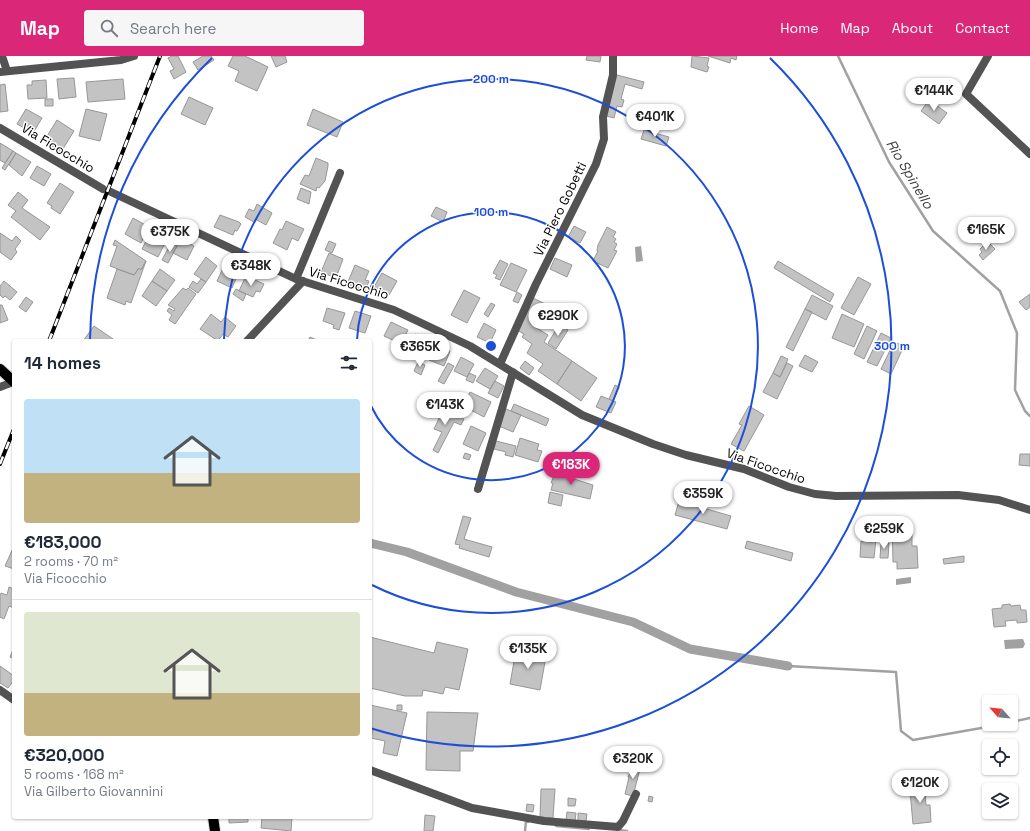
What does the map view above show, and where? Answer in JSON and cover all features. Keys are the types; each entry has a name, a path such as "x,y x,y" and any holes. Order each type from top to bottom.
{"main road":[{"path":"0,369 12,380"},
{"path":"213,819 215,831"}],"street":[{"path":"2,56 3,71 121,60 134,56"},
{"path":"55,56 56,65"},
{"name":"Via Piero Gobetti","path":"500,364 536,284 596,164 604,139 603,117 613,74 613,56"},
{"path":"988,56 966,94 1030,154"},
{"name":"Via Ficocchio","path":"0,128 107,190 299,280 394,310 470,346 576,411 596,421 653,444 686,455 744,469 806,492 836,496 958,495 999,500 1030,510"},
{"path":"249,339 299,280 340,173"},
{"path":"478,489 513,372"},
{"path":"0,387 12,383"},
{"path":"0,690 12,699"},
{"path":"372,771 472,808 544,821 618,827 623,821 636,794"}],"shaded area":[{"path":"641,246 643,261 636,262 635,247"},
{"path":"911,577 911,583 896,585 896,579"},
{"path":"1023,639 1025,644 1023,648 1005,649 1004,640"}],"building":[{"path":"178,56 186,72 174,79 170,71 174,69 168,58"},
{"path":"203,56 211,56 214,60 198,70 193,62"},
{"path":"233,56 245,56 268,67 257,91 235,81 239,71 228,66"},
{"path":"271,56 285,56 287,62 276,67"},
{"path":"587,56 601,56 600,62 586,60"},
{"path":"692,56 709,58 707,66 709,67 707,72 691,67"},
{"path":"708,56 737,56 736,60 731,58 730,63"},
{"path":"617,75 644,82 642,89 625,84 621,99 624,100 622,107 617,106 614,118 606,116"},
{"path":"74,78 76,97 59,99 57,79"},
{"path":"123,79 125,99 88,102 86,82"},
{"path":"46,80 47,98 28,99 27,85 32,85 32,81"},
{"path":"5,84 8,111 0,112 0,85"},
{"path":"189,97 213,108 205,125 181,114"},
{"path":"45,99 53,99 53,106 45,106"},
{"path":"929,100 947,113 939,124 921,111"},
{"path":"26,109 42,118 33,133 17,124"},
{"path":"86,109 107,114 100,141 79,136"},
{"path":"313,109 343,122 337,137 307,125"},
{"path":"57,120 74,131 61,152 44,141"},
{"path":"644,130 669,137 666,146 641,139"},
{"path":"0,143 13,151 5,163 0,160"},
{"path":"13,151 16,153 5,170 2,168"},
{"path":"16,153 31,162 22,176 9,165"},
{"path":"316,158 328,163 328,166 325,181 319,188 317,187 316,191 300,184 305,175 309,176"},
{"path":"37,166 51,174 44,186 30,178"},
{"path":"60,183 74,192 60,214 51,208 52,206 47,203"},
{"path":"301,188 311,192 309,204 297,199"},
{"path":"18,192 28,200 22,208 50,227 40,240 11,217 16,211 8,205"},
{"path":"257,204 272,213 266,225 255,219 254,222 245,217 249,209 254,211"},
{"path":"436,207 447,212 443,222 431,216"},
{"path":"220,215 241,224 237,231 235,230 233,235 214,227"},
{"path":"133,218 149,227 141,243 125,234"},
{"path":"286,221 304,229 298,241 292,238 287,250 273,243"},
{"path":"574,226 586,232 580,243 568,237"},
{"path":"607,227 616,232 613,237 616,239 614,242 617,244 614,250 617,251 608,268 593,261 598,251 598,245"},
{"path":"0,233 12,241 16,236 21,241 15,249 17,252 11,260 0,252"},
{"path":"149,235 165,243 158,257 142,249"},
{"path":"181,239 194,246 187,260 173,253"},
{"path":"115,240 146,261 141,270 139,268 134,275 110,266 117,246 113,245"},
{"path":"329,241 336,244 332,253 325,250"},
{"path":"171,243 177,246 168,263 162,260"},
{"path":"990,244 995,249 983,260 979,255 982,252 980,249 984,245 987,248"},
{"path":"329,253 343,259 336,278 321,272"},
{"path":"206,257 217,266 206,282 194,274"},
{"path":"555,258 572,265 567,277 550,269"},
{"path":"500,260 508,264 500,280 495,278 497,275 493,273"},
{"path":"146,261 131,303 126,301 125,305 107,298 117,269 134,275 139,268 141,270"},
{"path":"778,261 834,294 830,302 774,268"},
{"path":"511,263 527,270 516,292 500,285"},
{"path":"355,265 369,271 365,280 369,281 365,291 347,284"},
{"path":"224,266 239,272 232,288 217,281"},
{"path":"160,269 175,280 167,291 152,281"},
{"path":"382,273 397,281 389,295 374,287"},
{"path":"246,276 264,284 260,292 256,291 253,297 239,291"},
{"path":"858,277 871,284 854,315 841,308"},
{"path":"201,279 206,282 198,293 189,287 193,281 197,284"},
{"path":"4,281 17,292 10,300 5,296 3,298 0,295 0,286"},
{"path":"152,281 167,291 156,306 142,296"},
{"path":"183,288 186,290 188,288 196,294 175,324 169,320 172,315 167,311 169,308 174,311 175,309 168,305"},
{"path":"236,289 246,294 243,301 233,294"},
{"path":"464,290 480,298 467,323 451,315"},
{"path":"517,292 522,295 518,303 513,301"},
{"path":"1030,294 1030,307 1026,310 1019,302"},
{"path":"812,295 833,306 826,320 805,309"},
{"path":"26,297 33,302 26,312 19,307"},
{"path":"533,298 545,304 535,327 548,335 544,342 572,361 557,384 538,371 543,364 527,353 532,344 522,337 524,334 517,330"},
{"path":"491,303 495,305 488,317 484,314"},
{"path":"0,305 2,305 8,320 0,323"},
{"path":"569,305 578,311 574,317 565,311"},
{"path":"327,308 345,313 339,330 333,328 334,325 323,321"},
{"path":"805,309 812,312 793,351 786,347"},
{"path":"355,311 371,316 365,333 349,328"},
{"path":"211,314 221,322 225,317 236,326 228,337 223,334 219,339 215,339 200,329"},
{"path":"842,314 864,324 854,347 832,338"},
{"path":"391,322 408,330 401,344 384,336"},
{"path":"484,323 496,330 490,343 477,337"},
{"path":"559,325 568,330 556,349 548,343"},
{"path":"94,326 113,339 84,339"},
{"path":"867,326 877,331 864,359 854,354"},
{"path":"881,333 891,338 877,366 867,362"},
{"path":"415,334 429,341 422,356 408,350"},
{"path":"894,342 904,346 891,374 881,369"},
{"path":"436,345 450,351 444,366 429,360"},
{"path":"805,355 818,362 812,372 799,366"},
{"path":"781,356 788,359 780,377 773,373"},
{"path":"461,357 474,364 467,377 454,371"},
{"path":"525,361 534,368 529,375 520,368"},
{"path":"572,361 597,378 581,401 557,384"},
{"path":"418,362 425,365 421,375 414,371"},
{"path":"448,363 454,366 444,384 438,381"},
{"path":"787,363 793,366 777,399 763,392 773,373 780,377"},
{"path":"485,368 498,376 490,389 476,381"},
{"path":"469,373 476,376 473,383 466,380"},
{"path":"495,381 504,386 498,398 488,393"},
{"path":"615,385 619,387 613,401 609,399"},
{"path":"470,392 491,402 484,417 463,406"},
{"path":"444,394 454,398 450,408 439,403"},
{"path":"601,396 616,402 611,413 596,407"},
{"path":"514,404 549,419 546,426 511,411"},
{"path":"749,406 764,415 744,451 731,444 742,425 739,424"},
{"path":"441,408 464,419 461,425 454,422 438,453 433,450 442,432 434,429 440,416 437,415"},
{"path":"506,409 521,415 513,432 499,426"},
{"path":"471,426 486,433 478,451 463,444"},
{"path":"520,438 539,444 537,450 542,451 538,462 515,455"},
{"path":"496,441 516,446 513,457 505,455 506,452 494,449"},
{"path":"465,453 471,455 469,460 463,458"},
{"path":"1020,454 1030,454 1030,466 1019,465"},
{"path":"558,457 574,462 569,475 553,470"},
{"path":"555,473 593,485 590,499 551,490 553,483 551,483"},
{"path":"550,492 563,495 561,506 548,503"},
{"path":"679,501 731,516 727,529 675,515"},
{"path":"463,516 471,518 464,539 492,547 489,557 459,548 460,545 455,544"},
{"path":"906,523 906,529 912,529 912,546 917,546 918,568 897,569 897,562 893,562 892,524"},
{"path":"872,539 876,539 874,558 860,557 861,541 872,542"},
{"path":"747,541 793,553 791,561 745,548"},
{"path":"881,543 889,543 888,558 880,558"},
{"path":"12,550 12,568 5,566"},
{"path":"964,556 964,562 944,564 943,559"},
{"path":"9,587 12,588 12,607 9,606 4,619 0,617 0,595 1,593 7,595"},
{"path":"1010,604 1011,606 1020,605 1021,610 1026,610 1027,622 1017,623 1017,620 1005,621 1006,626 994,627 992,609 1002,608 1002,605"},
{"path":"372,638 434,653 437,642 468,649 459,690 445,687 443,694 423,690 422,696 405,696 372,688"},
{"path":"516,650 546,656 540,690 510,684"},
{"path":"0,666 12,675 12,683 8,688 0,683"},
{"path":"372,705 407,713 397,756 383,753 385,741 372,738"},
{"path":"397,705 402,705 402,710 397,710"},
{"path":"427,712 478,713 473,751 460,751 460,771 426,770"},
{"path":"634,763 641,765 633,796 625,794 628,777"},
{"path":"914,781 924,781 926,805 930,805 931,822 913,824 910,791 914,790"},
{"path":"541,789 555,789 553,818 540,817"},
{"path":"649,796 653,797 652,802 648,801"},
{"path":"568,798 576,799 575,806 568,806"},
{"path":"527,804 534,805 533,812 526,811"},
{"path":"567,812 576,813 575,821 566,820"},
{"path":"578,813 587,814 586,821 578,821"},
{"path":"425,815 435,816 433,831 424,831"},
{"path":"229,819 248,819 248,822 229,823"},
{"path":"262,819 292,819 291,831 261,828"}],"waterway":[{"name":"Rio Spinello","path":"838,56 889,162 933,231 1000,291 1017,333 1015,390 1025,411 1030,416"},
{"path":"372,543 407,552 516,592 633,622 690,649 788,666"},
{"path":"788,666 896,672 901,731 913,740 982,728"},
{"path":"1018,721 1030,718"},
{"path":"525,831 526,821 528,822"},
{"path":"556,826 589,829"},
{"path":"618,830 627,831"}],"railway":[{"path":"50,339 160,56"},
{"path":"0,464 12,434"}]}
